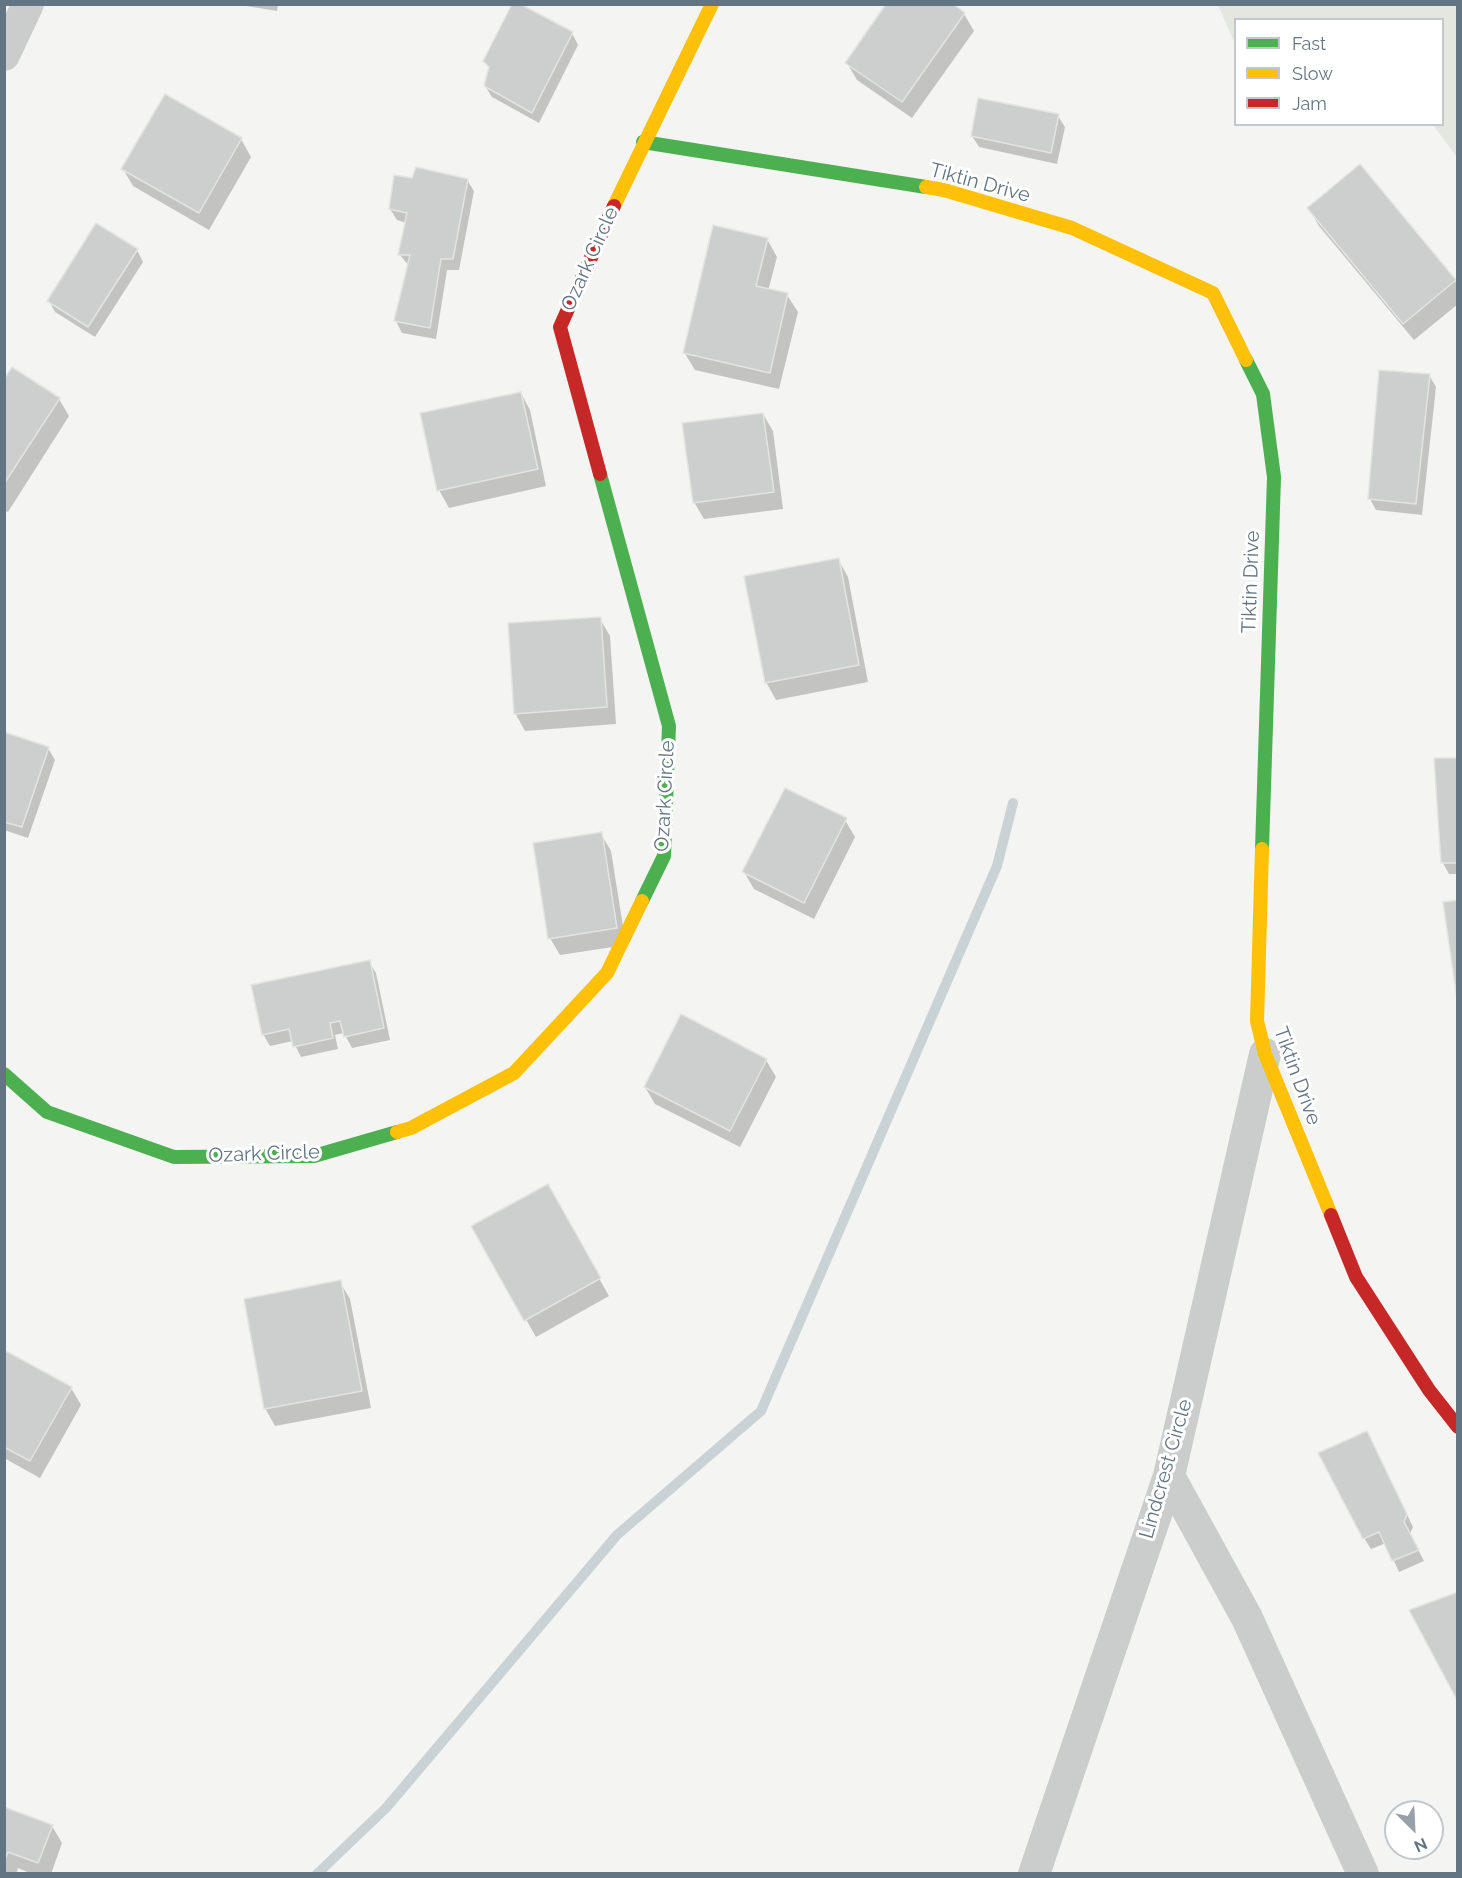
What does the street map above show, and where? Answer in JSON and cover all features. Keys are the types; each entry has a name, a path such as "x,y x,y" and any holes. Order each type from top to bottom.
{"street":[{"path":"4,54 28,4"},
{"name":"Ozark Circle","path":"4,1074 47,1112 174,1157 314,1156 411,1128 514,1073 606,972 664,856 669,726 560,327 643,142 712,4"},
{"name":"Tiktin Drive","path":"643,142 944,190 1072,228 1213,293 1263,394 1274,477 1257,1021 1265,1054 1356,1277 1429,1390 1458,1427"},
{"name":"Lindcrest Circle","path":"1034,1874 1169,1476 1265,1054"},
{"path":"1169,1476 1247,1618 1363,1874"}],"shaded area":[{"path":"1218,5 1457,5 1457,157 1434,126 1444,126 1444,18 1234,18 1234,42"}],"building":[{"path":"512,4 520,4 573,32 532,113 484,86 489,67 483,61"},
{"path":"886,4 953,4 965,13 902,102 845,63"},
{"path":"165,94 242,138 199,213 121,169"},
{"path":"978,98 1059,114 1051,153 971,136"},
{"path":"1360,164 1456,280 1403,324 1307,208"},
{"path":"416,167 468,179 453,259 441,259 430,328 394,321 410,255 398,255 407,213 389,209 394,175 412,178"},
{"path":"96,223 138,249 88,327 47,301"},
{"path":"713,225 768,238 756,286 788,293 770,373 683,353"},
{"path":"12,367 60,398 4,484 4,379"},
{"path":"1379,370 1430,374 1416,504 1368,499"},
{"path":"521,392 538,469 437,491 420,413"},
{"path":"763,413 774,492 693,503 682,423"},
{"path":"839,558 859,665 765,683 744,576"},
{"path":"601,617 607,707 514,714 508,623"},
{"path":"4,732 49,747 22,827 4,822"},
{"path":"1434,758 1458,758 1458,863 1441,863"},
{"path":"785,788 847,818 804,903 742,872"},
{"path":"602,832 617,928 548,939 533,843"},
{"path":"1458,900 1458,1006 1443,902"},
{"path":"370,960 384,1028 344,1037 340,1021 330,1023 333,1038 293,1047 289,1029 262,1035 251,985"},
{"path":"681,1014 767,1059 730,1131 644,1087"},
{"path":"548,1184 601,1278 524,1321 471,1226"},
{"path":"341,1280 362,1391 264,1409 244,1299"},
{"path":"4,1350 72,1387 30,1461 4,1447"},
{"path":"1367,1431 1407,1514 1404,1522 1419,1550 1392,1561 1379,1532 1363,1539 1318,1453"},
{"path":"1458,1592 1458,1702 1409,1610"},
{"path":"4,1807 53,1825 38,1863 8,1852 4,1862"}],"waterway":[{"path":"317,1874 386,1808 617,1535 761,1411 997,866 1013,803"}],"traffic: fast":[{"path":"643,142 926,187"},
{"path":"1246,360 1263,394 1274,477 1262,849"},
{"path":"600,474 669,726 664,856 642,901"},
{"path":"4,1074 47,1112 174,1157 314,1156 397,1132"}],"traffic: slow":[{"path":"614,206 712,4"},
{"path":"926,187 944,190 1072,228 1213,293 1246,360"},
{"path":"1262,849 1257,1021 1265,1054 1331,1215"},
{"path":"397,1132 411,1128 514,1073 607,973 642,901"}],"traffic: jam":[{"path":"600,474 560,327 614,206"},
{"path":"1331,1215 1356,1277 1429,1390 1458,1427"}]}
